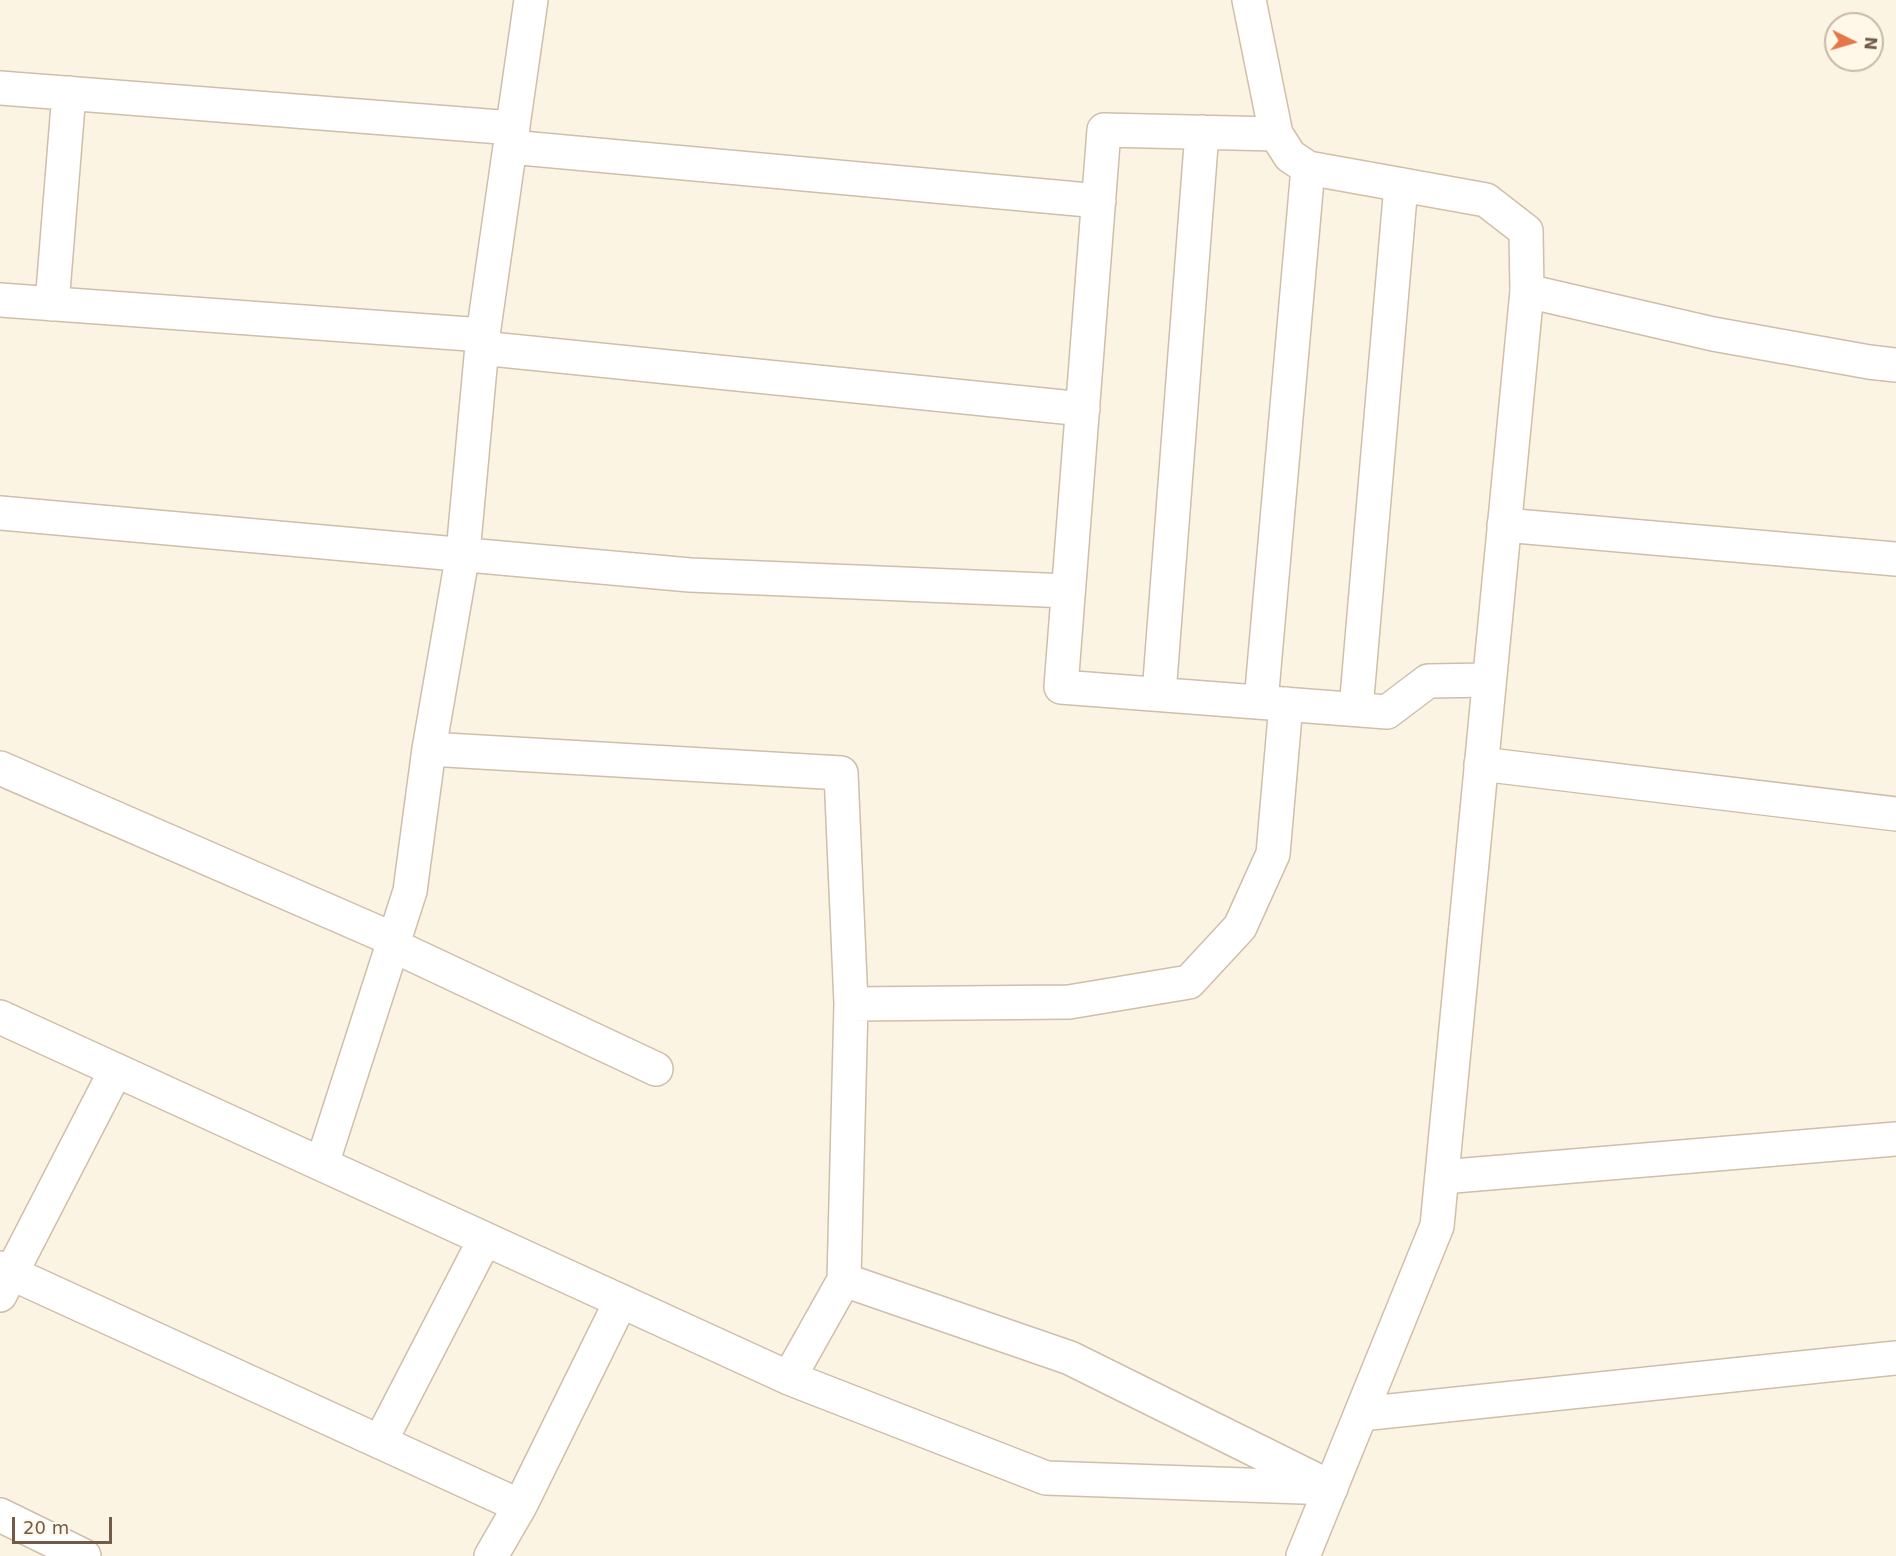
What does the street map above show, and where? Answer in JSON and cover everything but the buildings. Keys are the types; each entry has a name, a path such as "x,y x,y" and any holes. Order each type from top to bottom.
{"street":[{"path":"322,1164 410,891 429,749 463,553 482,342 531,0"},
{"path":"1249,0 1276,134 1290,156 1308,168 1486,200 1526,231 1527,291 1437,1226 1303,1556"},
{"path":"0,88 512,138 1099,201"},
{"path":"52,304 69,93"},
{"path":"1276,134 1104,130 1061,687 1387,712 1428,681 1489,680"},
{"path":"1159,694 1202,132"},
{"path":"851,1004 1069,1002 1189,982 1240,927 1273,854 1274,703 1308,168"},
{"path":"1356,709 1401,185"},
{"path":"1527,291 1713,334 1896,365"},
{"path":"0,300 482,342 1083,409"},
{"path":"0,513 463,553 690,576 1068,591"},
{"path":"1504,525 1896,559"},
{"path":"429,749 841,773 851,1004 844,1280 789,1378"},
{"path":"1481,764 1896,814"},
{"path":"0,768 395,940"},
{"path":"395,940 394,946 656,1069"},
{"path":"0,1017 789,1378 1046,1478 1331,1488"},
{"path":"116,1070 4,1279 380,1442 520,1506"},
{"path":"1442,1177 1896,1139"},
{"path":"380,1442 486,1239"},
{"path":"844,1280 1070,1359 1331,1488"},
{"path":"491,1556 520,1506 621,1301"},
{"path":"1361,1414 1896,1358"},
{"path":"0,1515 84,1556"}]}
